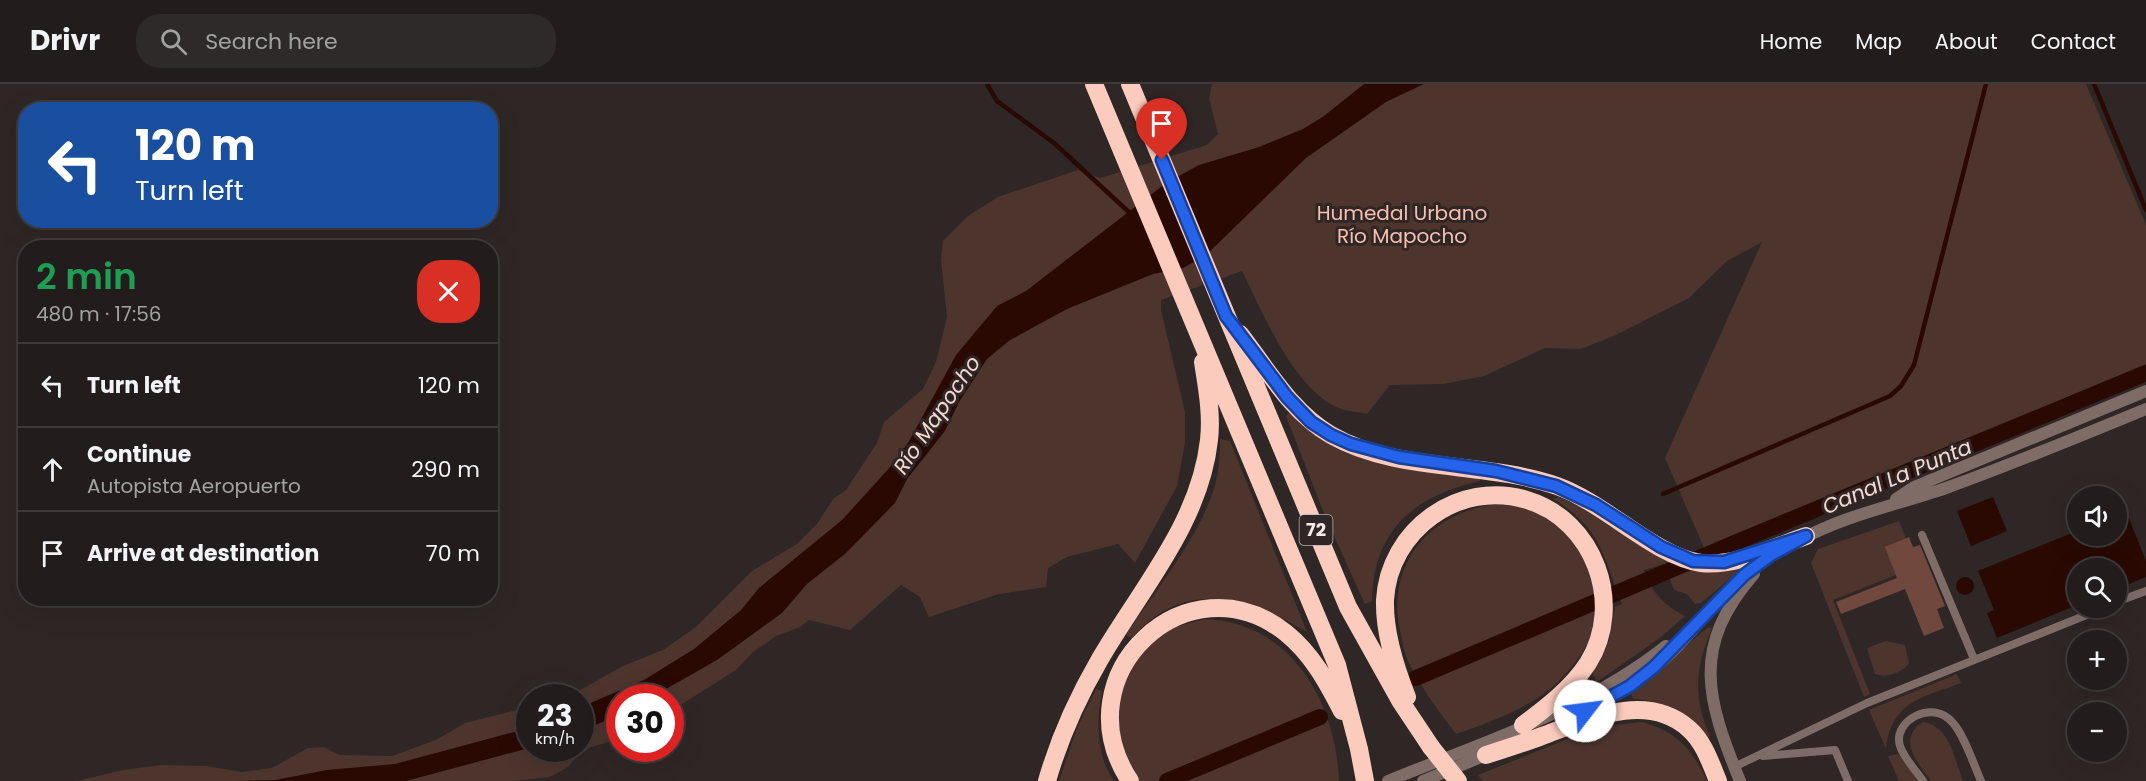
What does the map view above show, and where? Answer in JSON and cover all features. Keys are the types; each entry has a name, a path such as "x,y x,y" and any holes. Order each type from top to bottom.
{"highway":[{"name":"72","path":"1094,84 1337,665 1356,736 1365,781"},
{"name":"72","path":"1130,84 1348,607 1381,669 1427,741 1458,781"},
{"path":"1223,309 1287,397 1311,422 1351,444 1399,457 1496,471 1556,486 1596,505 1681,557 1713,563 1740,558 1806,536"},
{"path":"1047,781 1057,749 1088,682 1175,538 1198,487 1209,440 1210,420 1199,337"},
{"path":"1427,741 1394,658 1386,623 1385,598 1392,567 1417,528 1429,517 1458,502 1486,495 1514,496 1540,504 1564,520 1584,542 1592,555 1603,585 1605,612 1599,640 1584,669 1562,693 1523,725"},
{"path":"1130,781 1118,761 1110,732 1109,716 1114,683 1124,661 1139,642 1163,624 1190,613 1219,610 1247,614 1285,632 1305,651 1321,673 1356,736"},
{"path":"1486,755 1593,718 1617,712 1653,711 1669,716 1691,731 1700,742 1718,781"}],"street":[{"path":"1887,505 1914,487 2146,392"},
{"path":"1423,781 1585,711 1630,686 1674,649 1744,575 1771,555 1806,536 1887,505 1916,498 1987,473 2146,409"},
{"path":"1740,781 1721,732 1709,688 1712,652 1736,597 1771,555"},
{"path":"1388,781 1523,725 1571,708 1600,692 1656,654 1702,618"}],"lane":[{"path":"1922,536 1974,659"},
{"path":"2127,598 2146,591"},
{"path":"1734,767 1867,703 2079,618"},
{"path":"1923,781 1900,746 1900,737 1913,716 1925,711 1939,713 1953,723 1982,781"},
{"path":"1758,757 1835,750 1848,781"}],"green space":[{"name":"Humedal Urbano Río Mapocho","path":"1212,84 2086,84 2146,225 2146,364 1705,550 1665,458 1762,242 1727,261 1689,298 1614,336 1581,349 1545,348 1484,376 1443,384 1390,385 1367,414 1344,410 1327,401 1296,371 1271,329 1242,271 1161,300 1161,310 1185,412 1185,443 1177,486 1135,563 1118,544 1067,557 1048,568 1046,587 999,594 929,617 920,597 901,585 850,630 809,620 800,627 776,636 753,652 736,670 684,703 684,684 606,684 606,743 594,746 594,684 591,684 623,666 663,650 696,627 752,571 797,544 817,524 833,499 846,490 877,443 884,422 923,389 936,362 947,317 941,259 943,241 968,216 998,197 1078,170 1100,178 1207,145 1218,134 1209,98"},
{"path":"1290,412 1317,436 1480,477 1480,481 1435,496 1401,520 1389,536 1380,555 1374,576 1372,601 1365,604 1326,518 1286,416"},
{"path":"1220,439 1230,441 1307,632 1262,610 1239,602 1217,599 1195,600 1173,606 1152,619 1132,638 1126,635 1187,546 1207,508 1217,476"},
{"path":"1558,497 1581,507 1669,561 1674,573 1726,571 1744,567 1701,603 1695,604 1687,594 1674,590 1664,564 1644,570 1660,598 1685,616 1661,637 1597,682 1592,673 1589,673 1609,641 1615,607 1622,604 1605,557 1592,532 1570,510 1553,499"},
{"path":"1507,503 1528,508 1546,516 1574,539 1592,571 1596,590 1596,621 1589,640 1578,659 1547,691 1523,707 1456,734 1424,689 1407,658 1397,608 1400,583 1408,561 1420,542 1437,527 1458,515 1481,507"},
{"path":"1899,521 1906,539 1896,575 1833,600 1870,694 1864,697 1811,563 1818,549"},
{"path":"1205,619 1235,624 1262,634 1284,651 1303,672 1318,696 1329,723 1336,751 1339,781 1140,781 1129,762 1122,743 1119,705 1123,687 1131,669 1158,637 1174,628"},
{"path":"1708,627 1712,629 1702,656 1698,682 1701,709 1710,736 1705,740 1675,710 1657,702 1633,699 1631,693"},
{"path":"1886,641 1905,645 1909,663 1894,674 1875,674 1867,648"},
{"path":"1957,674 1961,683 1921,698 1902,711 1889,733 1886,749 1869,710"},
{"path":"1096,689 1102,691 1098,726 1101,749 1114,781 1059,781 1077,728"},
{"name":"Humedal Urbano Río Mapocho","path":"516,710 516,762 572,762 568,767 550,777 514,781 77,781 123,770 162,765 206,766 242,772 272,768 308,748 323,747 340,755 392,756 436,740 465,723"},
{"path":"1642,722 1665,731 1682,743 1696,760 1707,781 1483,781 1478,775 1597,727"},
{"path":"1923,722 1932,725 1945,736 1954,753 1963,781 1931,781 1920,767 1910,743 1915,729"},
{"path":"1898,754 1917,781 1899,781 1888,756"}],"water":[{"name":"Río Mapocho","path":"1364,84 1424,84 1386,102 1306,158 1205,256 1183,268 1153,274 1067,309 1010,340 987,359 959,402 945,431 907,479 895,503 846,553 807,584 782,613 717,660 675,684 635,684 694,649 741,610 759,588 842,520 892,465 908,443 956,355 997,306 1026,291 1166,183 1199,165 1259,147 1303,129 1324,116"},
{"path":"1993,497 2007,531 1971,546 1957,511"},
{"path":"2127,514 2146,561 2146,577 2127,585 2127,558 2067,558 2067,609 1997,638 1987,613 1994,610 1978,571 2067,535 2067,546 2127,546"},
{"path":"1965,577 1971,580 1974,586 1971,592 1965,595 1959,592 1956,586 1959,580"},
{"path":"606,696 606,720 594,726 594,701"},
{"path":"516,731 516,751 406,781 235,781 275,780 327,770 395,764"}],"building":[{"path":"1909,537 1913,547 1920,545 1945,606 1937,609 1944,628 1924,636 1905,589 1841,614 1836,602 1897,578 1885,547"}],"waterway":[{"path":"987,84 997,101 1054,143 1131,214"},
{"path":"1663,494 1890,396 1901,386 1914,365 1986,84"},
{"path":"2094,84 2146,210"},
{"name":"Canal La Punta","path":"1416,678 1739,541 2146,373"},
{"name":"Canal La Punta","path":"1167,781 1320,717"}],"route":[{"path":"1162,160 1226,316 1287,397 1311,422 1331,435 1351,444 1399,457 1496,471 1556,486 1596,505 1661,547 1686,560 1703,563 1724,562 1806,536 1771,555 1744,575 1654,667 1630,686 1585,711"}]}
